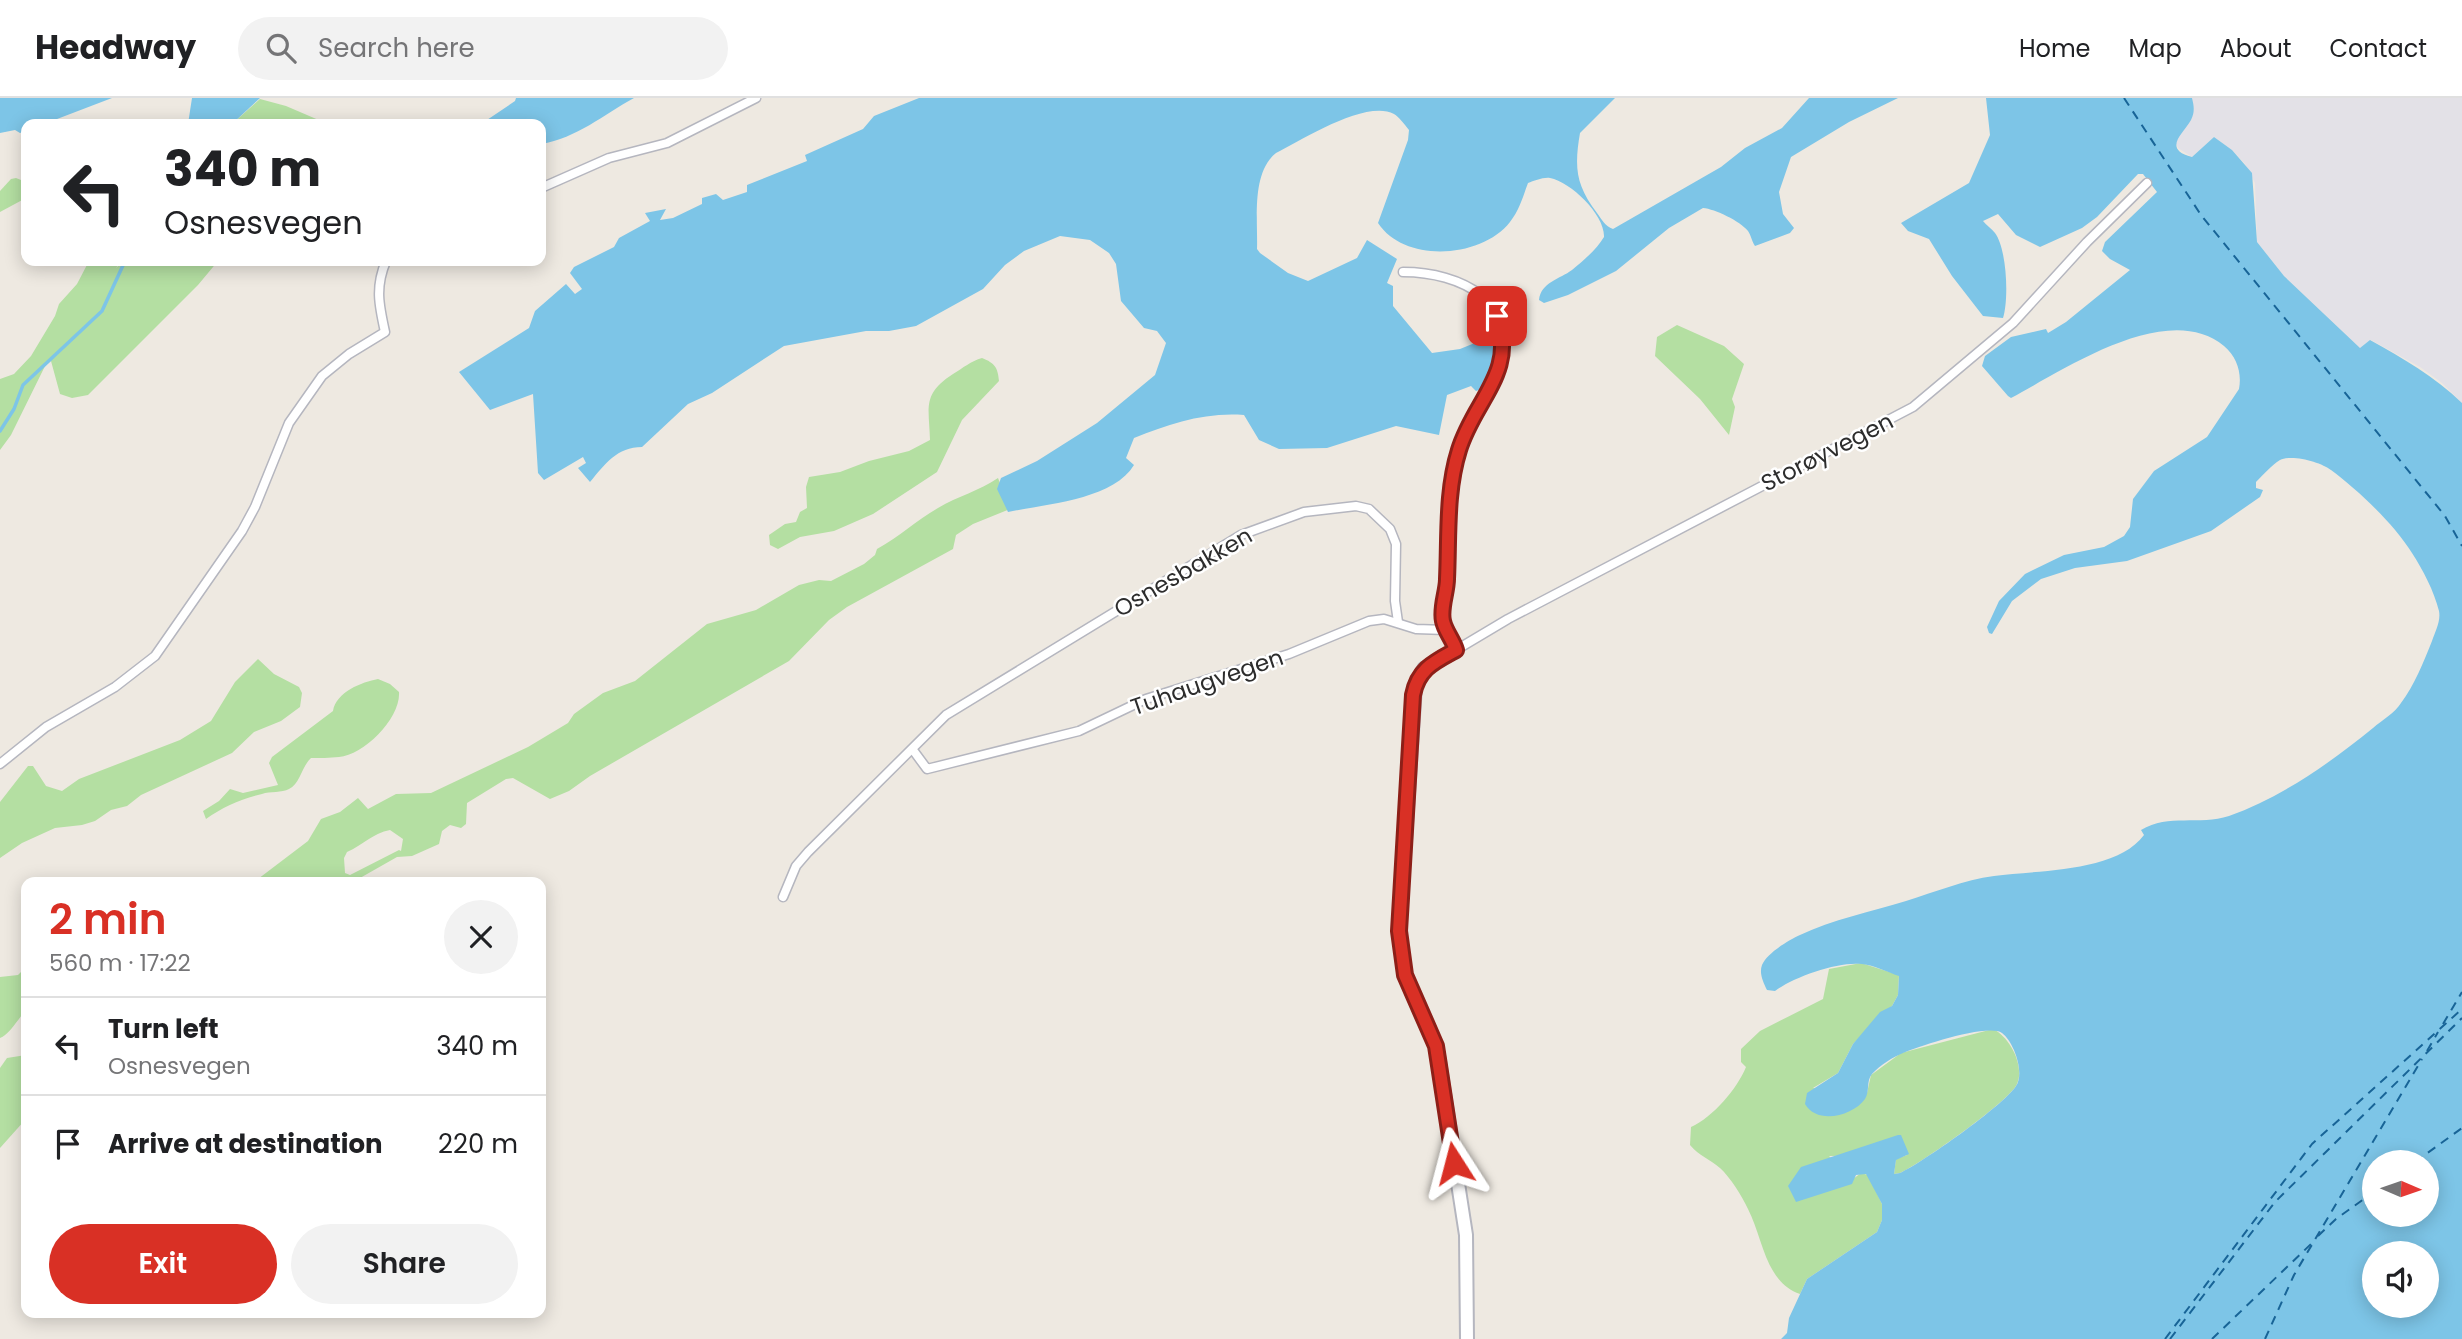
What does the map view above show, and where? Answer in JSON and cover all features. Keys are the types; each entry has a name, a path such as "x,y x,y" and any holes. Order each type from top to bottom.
{"street":[{"path":"546,186 609,158 667,143 757,98"},
{"name":"Storøyvegen","path":"1456,650 1508,619 1913,407 2012,323 2087,242 2147,183"},
{"path":"0,764 46,727 137,673 169,640 197,594 242,531 255,507 289,423 322,376 349,354 385,332 377,293 384,266"},
{"path":"1403,272 1438,275 1474,288 1493,307 1504,337 1499,369 1462,441 1454,471 1448,520 1447,582 1443,613 1446,630 1456,650 1424,669 1415,686 1399,931 1405,975 1436,1046 1439,1061 1466,1235 1467,1339"},
{"name":"Osnesbakken","path":"783,897 796,866 808,852 946,715 1241,535 1304,512 1356,506 1369,509 1390,529 1396,544 1395,601 1398,622"},
{"name":"Tuhaugvegen","path":"913,750 927,769 1079,731 1146,699 1289,654 1369,621 1384,619 1416,629 1446,630"}],"shaded area":[{"path":"2192,98 2462,98 2462,403 2442,383 2420,367 2371,340 2360,348 2284,276 2257,242 2255,183 2245,164 2214,137 2192,157 2178,148 2177,136 2191,119 2194,110"}],"green space":[{"path":"260,99 286,106 316,119 238,119"},
{"path":"11,179 21,180 21,201 0,212 0,191"},
{"path":"86,266 214,266 88,395 72,398 60,394 51,361 47,362 11,435 0,450 0,379 14,374 31,356 55,316 59,304 77,284"},
{"path":"1677,325 1724,346 1744,364 1732,399 1735,407 1729,435 1700,399 1655,356 1657,337"},
{"path":"982,358 995,366 999,381 962,420 937,472 873,514 834,531 800,537 778,549 770,545 769,535 785,524 796,522 800,512 807,508 806,487 809,477 840,472 909,451 930,440 929,410 936,388 967,365"},
{"path":"998,478 1010,509 973,524 956,535 953,549 847,607 829,620 789,661 590,776 569,791 550,799 513,778 506,779 467,803 466,824 461,828 450,825 442,831 439,844 412,856 397,857 362,877 261,877 308,841 321,819 340,812 358,798 368,809 396,794 431,793 528,747 568,723 574,714 603,693 635,681 707,624 756,610 799,585 819,580 831,581 864,564 875,555 877,549 946,504","holes":["390,830 403,839 401,851 350,875 345,873 344,858 347,852 373,836"]},
{"path":"258,659 274,674 299,687 302,693 300,707 281,721 254,732 232,753 141,795 127,806 111,810 95,821 82,825 55,828 22,843 0,858 0,802 28,766 33,766 46,786 62,791 79,779 180,740 211,721 235,682"},
{"path":"378,679 399,692 394,713 379,734 349,755 311,758 296,783 289,789 240,801 206,819 203,811 219,801 230,789 243,793 278,785 269,763 272,757 333,711 344,693"},
{"path":"1861,963 1899,975 1898,995 1892,1006 1853,1044 1838,1073 1813,1088 1867,1093 1871,1075 1901,1053 1993,1029 2010,1045 2017,1061 2019,1077 2017,1084 1999,1104 1944,1145 1900,1173 1894,1174 1896,1159 1907,1155 1829,1156 1853,1179 1861,1173 1868,1175 1882,1204 1882,1220 1877,1232 1807,1279 1800,1294 1779,1280 1772,1269 1748,1209 1732,1182 1720,1168 1690,1145 1691,1127 1716,1109 1737,1084 1746,1067 1741,1062 1741,1049 1760,1031 1823,999 1829,969"},
{"path":"21,972 21,1016 0,1038 0,977 18,975"},
{"path":"21,1056 21,1124 0,1148 0,1068 7,1058"}],"water":[{"path":"0,98 112,98 57,119 21,119 21,133 15,130 0,133"},
{"path":"192,98 260,98 237,119 189,119"},
{"path":"516,98 634,98 578,131 546,143 546,119 488,119"},
{"path":"919,98 1615,98 1580,133 1577,156 1578,176 1585,194 1604,222 1613,229 1721,167 1745,148 1782,128 1809,98 1898,98 1849,122 1791,157 1779,192 1783,214 1794,228 1790,233 1755,246 1748,231 1739,223 1703,208 1669,228 1616,271 1568,295 1544,303 1539,300 1543,289 1581,263 1604,237 1603,228 1593,210 1567,186 1550,178 1528,183 1510,222 1497,234 1463,249 1424,250 1406,245 1390,236 1378,223 1408,140 1409,130 1394,114 1382,111 1351,116 1276,153 1268,162 1259,185 1257,249 1260,253 1288,273 1308,281 1357,258 1367,240 1397,259 1387,283 1393,286 1393,306 1432,353 1460,349 1492,336 1496,349 1487,378 1479,390 1476,391 1471,386 1447,395 1439,435 1396,426 1327,448 1279,449 1259,440 1244,415 1201,417 1134,438 1126,458 1134,465 1124,477 1111,486 1077,499 1008,512 997,489 1001,478 1037,461 1097,423 1155,375 1166,343 1157,331 1144,328 1121,301 1116,264 1109,253 1090,240 1060,236 1024,251 1005,265 983,289 916,326 889,331 866,331 784,346 712,393 688,404 642,447 625,450 612,458 590,482 578,468 586,463 583,457 544,480 538,473 533,394 490,410 459,372 529,328 535,311 566,284 575,294 582,289 570,273 574,267 614,247 619,238 650,221 645,213 666,209 660,220 673,218 702,204 702,198 716,194 723,200 747,192 747,185 807,161 805,155 863,129 874,116"},
{"path":"1986,98 2192,98 2193,114 2177,141 2178,150 2192,157 2214,137 2232,150 2252,173 2257,242 2284,276 2360,348 2370,340 2430,376 2462,403 2462,1339 1781,1339 1787,1333 1789,1318 1807,1279 1877,1232 1882,1220 1882,1204 1866,1174 1856,1175 1852,1184 1796,1202 1788,1186 1801,1167 1901,1135 1909,1154 1896,1160 1894,1174 1900,1173 1943,1146 1996,1106 2016,1086 2019,1066 2014,1050 2002,1033 1969,1033 1903,1053 1883,1064 1872,1074 1865,1099 1844,1114 1826,1116 1811,1111 1805,1104 1807,1093 1838,1073 1853,1044 1880,1012 1892,1006 1898,995 1899,976 1862,964 1841,965 1793,980 1775,991 1767,990 1761,971 1768,956 1795,937 1838,920 1972,880 2095,863 2115,857 2131,847 2144,835 2141,830 2152,825 2218,819 2268,799 2323,766 2395,710 2418,673 2439,619 2437,603 2424,574 2386,519 2331,470 2299,458 2285,458 2256,482 2256,488 2263,490 2260,497 2211,531 2127,561 2075,568 2041,579 2012,601 1992,634 1989,633 1987,627 1999,601 2025,574 2064,555 2104,547 2124,536 2130,527 2133,499 2154,471 2207,437 2239,389 2240,383 2235,360 2224,346 2201,334 2174,330 2146,334 2116,344 2011,398 2008,396 1982,366 1985,356 2011,337 2046,329 2048,333 2066,322 2130,270 2110,259 2102,251 2105,242 2157,192 2143,174 2138,174 2097,217 2082,228 2040,247 2016,235 1998,214 1983,221 1995,233 2002,250 2006,287 2003,318 1983,316 1952,276 1929,239 1908,231 1901,223 1969,183 1990,135"}],"waterway":[{"path":"0,431 14,409 23,385 102,311 123,266"}],"ferry route":[{"path":"2124,98 2201,215 2445,516 2462,546"},
{"path":"2443,1024 2462,992"},
{"path":"2165,1339 2312,1144 2462,1009"},
{"path":"2170,1339 2275,1202 2462,1018"},
{"path":"2427,1051 2438,1032"},
{"path":"2265,1339 2294,1275 2422,1059"},
{"path":"2432,1150 2462,1128"},
{"path":"2318,1236 2362,1200"},
{"path":"2212,1339 2312,1243"}],"route":[{"path":"1454,1163 1436,1046 1412,995 1401,953 1399,931 1403,846 1413,695 1417,679 1424,669 1456,650 1443,621 1448,520 1454,471 1462,441 1499,369 1504,337 1497,316"}]}
